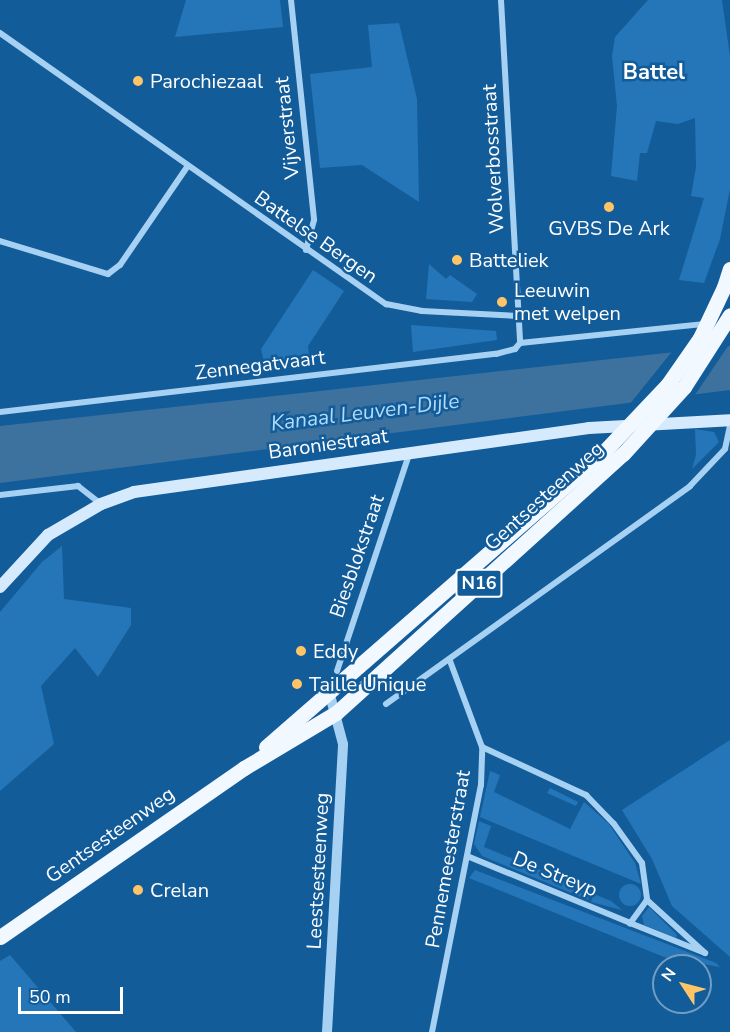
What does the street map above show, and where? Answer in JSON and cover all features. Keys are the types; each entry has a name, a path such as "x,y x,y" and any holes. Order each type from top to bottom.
{"main road":[{"name":"Gentsesteenweg","path":"244,768 599,457 649,406 700,338 730,269"},
{"name":"Gentsesteenweg","path":"0,938 244,768 336,713 623,454 684,387 730,315"},
{"name":"Baroniestraat","path":"0,586 48,535 100,504 134,492 589,428 730,420"}],"street":[{"name":"Vijverstraat","path":"291,0 314,220 306,250"},
{"name":"Wolverbosstraat","path":"501,0 518,316"},
{"name":"Battelse Bergen","path":"0,33 187,167 386,304 422,311 518,316"},
{"path":"0,241 108,274 120,265 187,167"},
{"path":"518,316 520,343 730,321"},
{"name":"Zennegatvaart","path":"0,412 496,354 515,349 520,343"},
{"path":"386,704 450,661 690,486 725,449 730,425"},
{"name":"Biesblokstraat","path":"337,671 410,452"},
{"path":"0,495 78,486 100,504"},
{"name":"Pennemeesterstraat","path":"432,1032 481,785 482,747 450,661"},
{"name":"Leestsesteenweg","path":"327,1032 343,744 330,695"},
{"path":"482,747 586,795 614,824 642,863 647,900 630,923"},
{"name":"De Streyp","path":"467,856 705,953 647,900"}],"shaded area":[{"path":"186,0 280,0 283,27 175,37"},
{"path":"648,0 722,0 730,56 730,189 720,239 704,283 679,280 704,198 691,196 696,167 695,118 678,124 656,121 647,153 640,153 637,181 611,176 617,106 612,56 615,37"},
{"path":"399,23 417,99 419,202 362,165 320,168 310,74 372,67 368,25"},
{"path":"429,264 446,279 450,275 477,294 472,302 426,299"},
{"path":"313,270 344,291 308,346 310,365 266,371 261,349"},
{"path":"411,325 496,331 497,340 413,352"},
{"path":"695,429 714,432 719,442 692,469 696,455"},
{"path":"62,546 64,599 131,608 131,625 98,677 75,648 41,686 54,744 0,791 0,612 42,562"},
{"path":"730,740 730,957 672,906 652,859 622,810"},
{"path":"490,771 500,775 494,792 570,829 584,802 609,824 635,863 641,884 480,817"},
{"path":"550,788 578,802 576,806 547,793"},
{"path":"479,821 491,826 484,847 591,891 588,900 482,856 474,844"},
{"path":"475,870 693,954 657,954 469,878"},
{"path":"630,884 638,887 641,895 638,903 630,906 622,903 619,895 622,887"},
{"path":"594,894 611,901 622,910 591,902"},
{"path":"649,907 677,935 676,938 644,925 642,916"},
{"path":"10,955 76,1032 0,1032 0,961"}],"water":[{"name":"Kanaal Leuven-Dijle","path":"730,346 730,390 0,483 0,426"}],"pier":[{"path":"730,343 693,398 629,405 674,349"}],"place":[{"name":"Parochiezaal","path":"138,81"},
{"name":"GVBS De Ark","path":"609,207"},
{"name":"Batteliek","path":"457,260"},
{"name":"Leeuwin met welpen","path":"502,302"},
{"name":"Eddy","path":"301,651"},
{"name":"Taille Unique","path":"297,684"},
{"name":"Crelan","path":"138,890"}],"district":[{"name":"Battel","path":"654,73"}]}
